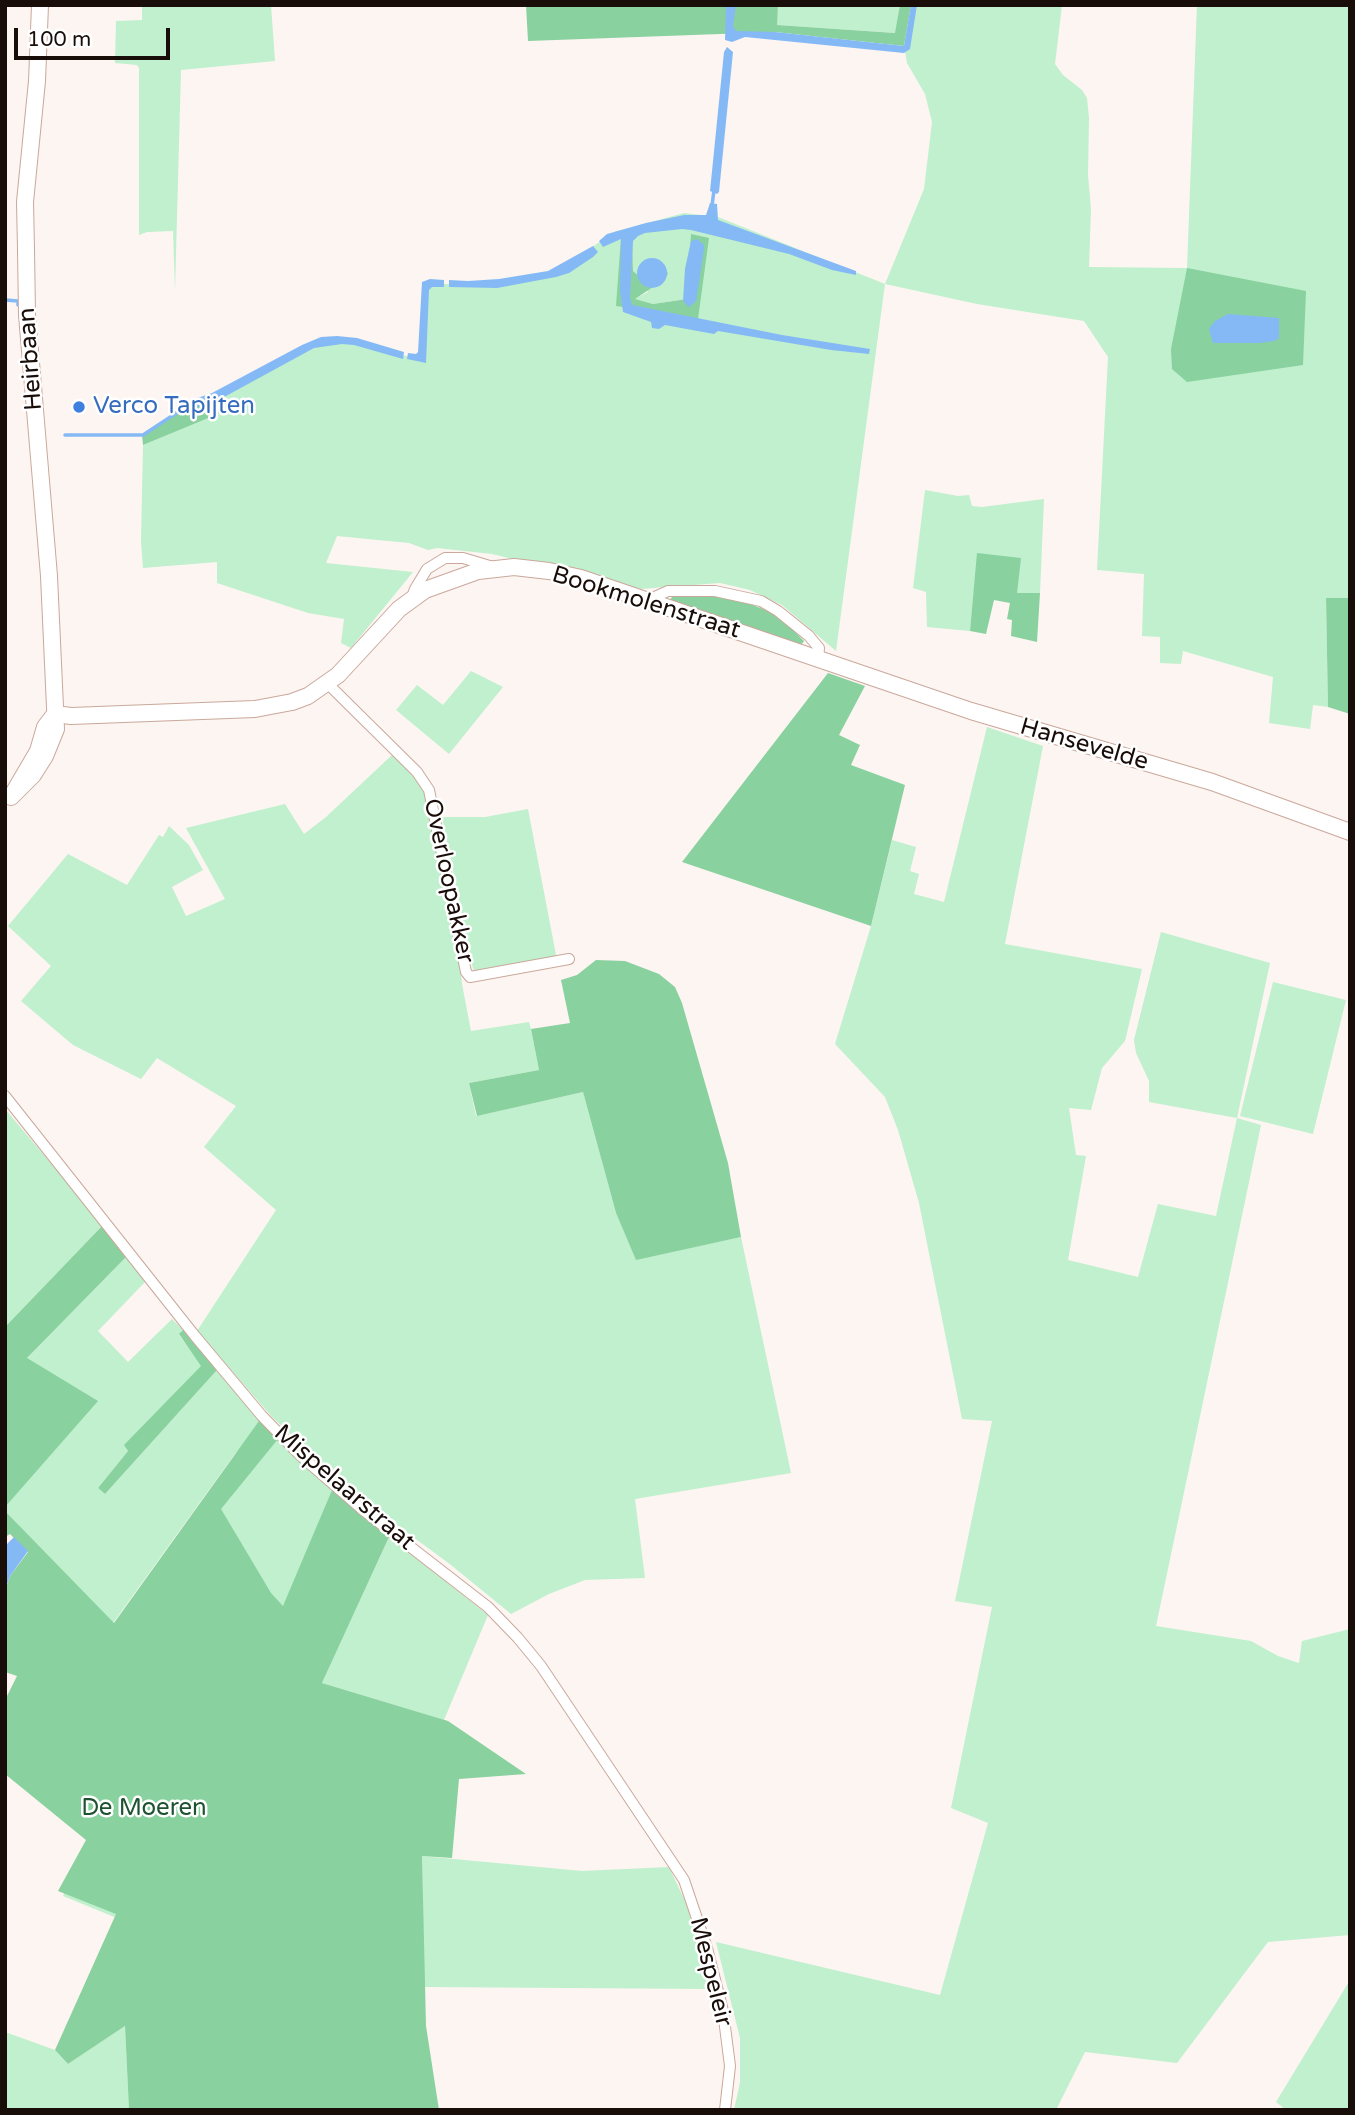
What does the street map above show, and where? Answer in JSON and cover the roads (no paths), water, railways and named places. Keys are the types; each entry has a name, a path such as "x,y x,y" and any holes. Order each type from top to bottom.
{"street":[{"name":"Heirbaan","path":"8,800 38,751 45,727 55,713 49,576 27,315 24,202 37,81 40,5"},
{"name":"Bookmolenstraat","path":"55,713 71,716 269,708 308,696 350,664 399,609 411,600 442,583 478,571 499,569 549,571 581,578 818,659"},
{"path":"648,600 668,591 715,591 761,601 809,636 819,648 818,659"},
{"name":"Hansevelde","path":"818,659 971,711 1212,782 1350,832"},
{"name":"Overloopakker","path":"327,683 417,772 429,790 466,972 470,977 569,959"},
{"name":"Mispelaarstraat","path":"5,1096 195,1336 262,1416 301,1456 363,1510 488,1607 518,1638 541,1666 659,1842"},
{"name":"Mespeleir","path":"659,1842 684,1880 707,1948 723,2011 730,2066 725,2110"}],"water":[{"path":"726,5 736,5 733,26 736,31 775,32 904,46 911,5 917,5 910,49 904,53 745,37 732,42 725,40"},
{"path":"727,47 733,52 717,194 710,191 724,52"},
{"path":"710,203 717,204 718,220 856,271 856,275 832,270 789,254 691,230 645,233 633,241 630,298 632,305 782,335 870,349 869,354 718,331 714,334 665,325 659,329 652,328 651,322 623,312 620,290 621,239 603,247 599,241 607,234 646,223 684,215 706,215"},
{"path":"697,239 704,245 704,249 696,301 689,307 683,301 685,269 691,241"},
{"path":"593,246 598,252 593,257 569,273 556,277 497,288 449,287 449,280 499,279 548,271"},
{"path":"652,258 662,263 667,273 662,283 652,288 642,283 637,273 642,263"},
{"path":"430,279 444,280 444,287 432,287 429,290 426,363 407,359 408,353 418,352 422,282"},
{"path":"1228,314 1279,318 1279,338 1260,343 1213,343 1209,329 1215,321"},
{"path":"321,337 357,338 404,352 403,359 354,345 314,348 226,396 181,414 180,404 212,393 302,345"},
{"path":"14,1537 28,1551 10,1576 5,1591 5,1546"}],"waterway":[{"path":"712,206 714,190"},
{"path":"5,300 18,301 18,305"},
{"path":"65,435 143,435 184,408"}],"place":[{"name":"Verco Tapijten","path":"79,407"}],"park label":[{"name":"De Moeren","path":"144,1809"}]}
